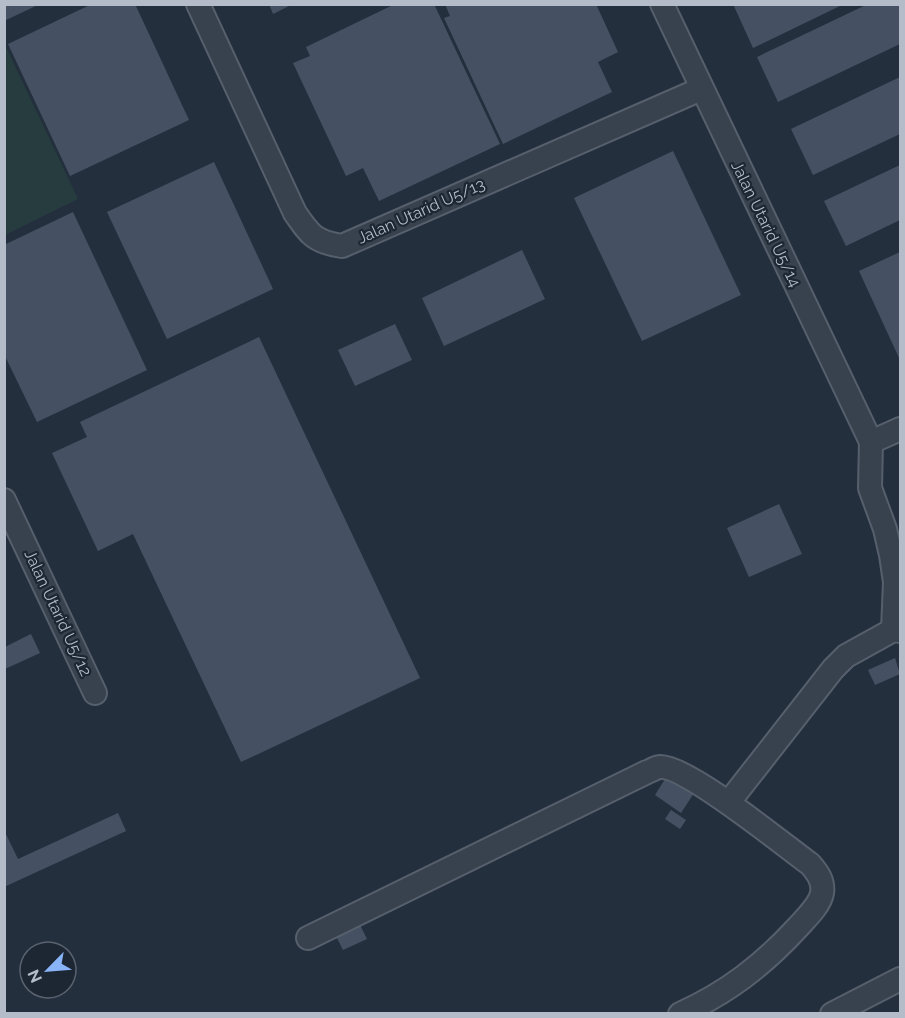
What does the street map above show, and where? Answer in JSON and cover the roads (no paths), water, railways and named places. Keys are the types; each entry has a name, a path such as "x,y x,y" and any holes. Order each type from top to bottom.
{"street":[{"name":"Jalan Utarid U5/13","path":"198,4 295,213 309,234 324,243 342,246 701,89"},
{"name":"Jalan Utarid U5/14","path":"662,4 871,442"},
{"path":"729,802 833,669 846,656 897,631 895,582 891,555 885,529 870,488 871,442 900,429"},
{"name":"Jalan Utarid U5/12","path":"4,500 95,693"},
{"path":"308,938 660,767 672,769 729,802 810,864 820,879 822,895 776,950 747,975 729,989 680,1014"},
{"path":"832,1014 900,979"}]}
